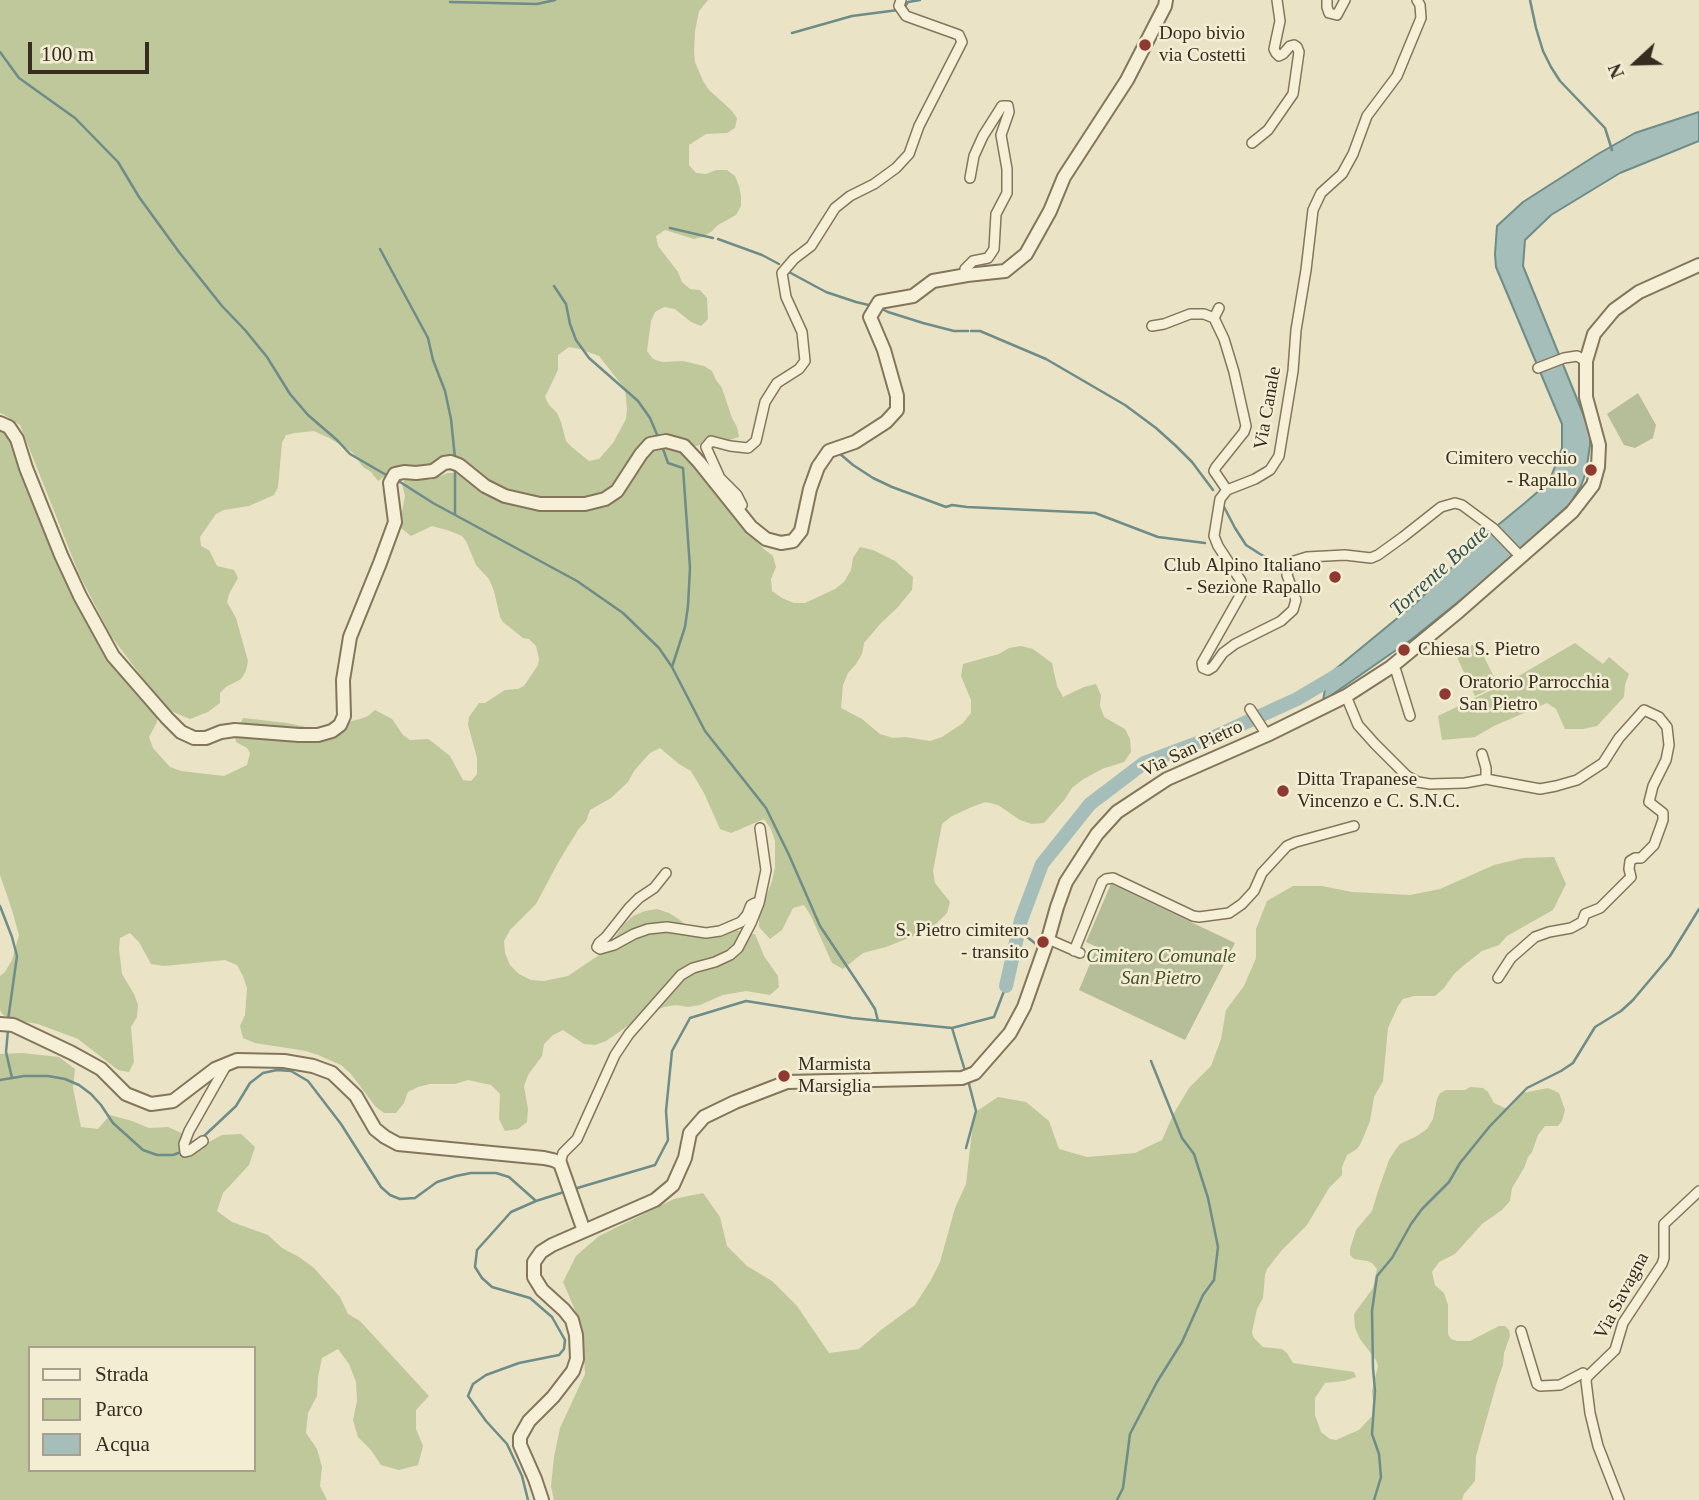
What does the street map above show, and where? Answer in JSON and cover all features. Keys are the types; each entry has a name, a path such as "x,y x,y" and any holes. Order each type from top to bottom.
{"street":[{"path":"737,510 741,505 737,495 720,478 706,447 711,441 748,448 756,441 765,402 777,383 799,369 805,361 802,332 786,297 782,272 811,246 835,208 850,195 874,184 897,168 909,153 919,126 962,42 959,35 906,16 899,6 901,0"},
{"path":"0,423 9,427 16,439 61,555 113,656 181,732 194,738 206,738 235,730 318,735 332,731 340,725 344,716 343,680 349,637 395,522 390,483 396,474 433,471 444,463 452,462 485,486 505,496 540,504 584,504 605,499 617,491 650,444 666,441 684,446 751,527 766,539 781,543 793,541 801,531 818,467 829,451 855,442 886,422 897,410 897,396 884,350 870,317 879,302 913,296 933,281 1005,271 1026,254 1050,211 1064,177 1127,80 1166,0"},
{"path":"1252,143 1268,130 1293,94 1299,52 1294,45 1283,54 1276,53 1280,21 1277,0"},
{"path":"1327,0 1329,13 1337,15 1345,0"},
{"name":"Via Canale","path":"1227,490 1255,480 1270,470 1279,456 1314,210 1321,194 1342,174 1353,154 1367,116 1397,76 1421,18 1417,0"},
{"path":"967,275 965,269 973,261 988,258 994,249 996,214 1007,193 1007,170 1001,135 1009,112 1008,106 1002,106 983,136 974,156 971,178"},
{"name":"Via San Pietro","path":"542,1500 536,1479 520,1445 520,1437 529,1421 573,1371 577,1359 572,1320 542,1290 534,1277 533,1267 545,1248 582,1225 655,1200 673,1185 685,1158 690,1133 704,1117 735,1101 787,1082 962,1078 975,1073 1010,1033 1024,1007 1066,882 1097,834 1117,812 1167,779 1267,735 1346,696 1391,667 1572,512 1596,477 1599,445 1586,397 1586,360 1594,334 1614,310 1639,292 1699,265"},
{"path":"1214,318 1219,308"},
{"path":"1152,326 1190,314 1204,314 1214,318 1224,339 1247,426 1214,471 1227,490 1220,499 1214,536 1218,547 1241,581 1241,594 1202,663 1203,668 1208,670 1213,667 1223,653 1281,621 1293,610 1296,600 1287,575 1294,561 1307,557 1345,555 1371,558 1400,540 1441,506 1455,503 1462,505 1493,528 1519,555"},
{"path":"1538,368 1564,358 1577,356 1586,360"},
{"path":"1391,667 1395,671 1410,716"},
{"path":"1346,696 1358,725 1407,776 1418,782 1465,783 1486,779 1540,789 1577,780 1603,763 1619,738 1644,710 1659,717 1667,727 1669,745 1666,760 1653,786 1649,802 1662,813 1663,820 1654,845 1641,858 1630,861 1630,877 1600,908 1585,914 1582,922 1572,928 1535,937 1511,958 1498,978"},
{"path":"1252,712 1267,735"},
{"path":"1482,754 1486,779"},
{"path":"1048,939 1077,952 1102,883 1106,879 1113,878 1193,916 1229,913 1254,891 1262,873 1287,846 1354,826"},
{"path":"582,1225 562,1169 563,1153 577,1139 615,1055 629,1034 681,975 730,955 738,948 759,903 766,870 760,828"},
{"path":"666,873 654,888 629,908 597,947 600,949 614,945 634,934 667,926 706,933 720,931 741,922 751,905 759,903"},
{"path":"0,1024 13,1025 72,1053 101,1069 126,1094 151,1104 173,1101 215,1069 237,1060 284,1061 313,1066 332,1073 356,1096 375,1129 398,1144 544,1158 553,1160 562,1169"},
{"path":"203,1141 186,1152 184,1144 190,1131 227,1064"},
{"name":"Via Savagna","path":"1587,1377 1615,1350 1623,1323 1662,1264 1664,1224 1699,1191"},
{"path":"1521,1331 1537,1384 1560,1385 1583,1373 1587,1377 1585,1386 1598,1446 1619,1500"}],"green space":[{"path":"0,0 708,0 699,11 695,31 695,62 709,90 737,118 735,128 727,133 706,134 689,145 689,165 696,173 727,170 735,176 741,206 736,215 702,237 694,239 665,230 656,236 658,246 678,272 682,282 690,289 700,290 707,298 708,319 701,326 691,322 675,309 664,307 655,312 651,321 647,351 653,359 662,362 683,361 704,366 712,371 722,388 739,437 730,440 709,439 701,445 690,447 673,436 653,438 611,491 581,499 558,500 520,496 442,460 424,468 394,470 378,481 352,452 329,438 314,431 286,435 282,443 278,487 274,495 249,506 216,514 200,537 201,546 209,550 217,566 234,570 238,578 227,602 236,618 248,661 241,679 220,693 220,703 208,712 190,719 171,711 157,697 111,636 79,574 20,425 0,413","holes":["569,347 599,356 625,389 627,409 626,419 613,443 599,459 589,461 566,441 557,413 545,397 558,370 558,355"]},
{"path":"1638,393 1656,425 1653,438 1635,448 1624,445 1607,414"},
{"path":"0,428 9,436 76,595 157,715 157,722 149,737 153,748 170,767 181,771 224,776 247,765 250,753 236,742 235,736 243,718 321,730 344,725 368,716 375,710 392,719 410,740 428,739 435,744 450,756 463,780 471,781 477,774 477,758 468,725 469,717 479,703 485,703 505,690 524,686 538,665 536,646 503,622 489,579 476,565 462,536 432,526 411,536 401,528 405,496 402,484 406,479 431,480 454,473 567,509 599,507 615,500 641,461 653,449 666,447 681,452 699,471 736,521 773,556 776,567 771,579 772,591 782,598 794,603 805,603 835,589 844,582 860,547 895,561 913,577 912,590 864,643 862,654 843,685 841,708 862,719 880,734 893,738 930,741 942,737 963,723 971,713 971,700 961,676 963,664 1021,646 1033,649 1052,663 1057,686 1063,697 1096,684 1101,695 1100,706 1104,717 1125,729 1130,739 1131,752 1124,762 1102,769 1072,788 1044,823 1032,824 1020,820 998,805 986,802 952,816 942,824 933,871 935,883 950,902 947,913 931,929 863,953 843,969 832,963 804,905 793,908 782,930 770,939 759,927 759,917 775,868 775,841 764,819 731,833 720,829 691,771 660,748 650,753 628,782 611,798 590,810 536,904 510,930 504,941 510,965 531,980 544,981 568,976 599,955 633,916 657,909 680,920 698,936 734,929 755,934 764,956 778,976 779,987 770,995 746,991 723,995 700,1005 664,1007 642,1016 606,1041 595,1045 584,1044 563,1030 553,1035 544,1044 542,1056 528,1075 524,1086 527,1122 518,1129 505,1131 499,1119 500,1094 491,1085 468,1080 455,1084 418,1087 408,1092 396,1113 384,1113 341,1065 306,1051 255,1043 243,1038 240,1026 245,1015 247,988 237,965 225,960 164,966 151,964 139,942 130,933 120,938 119,949 122,974 138,1005 137,1017 131,1027 134,1062 129,1072 118,1070 78,1039 38,1024 14,1020 3,1015 0,1010 0,976 12,960 19,935 0,875"},
{"path":"1477,643 1498,685 1475,696 1455,653"},
{"path":"1575,643 1603,664 1609,657 1629,674 1624,697 1597,726 1565,729 1556,709 1547,703 1475,737 1442,740 1438,716 1510,681"},
{"path":"1554,857 1566,884 1553,910 1507,936 1499,945 1482,951 1454,974 1435,996 1414,996 1403,999 1398,1006 1388,1028 1383,1081 1374,1097 1370,1121 1361,1143 1347,1155 1342,1175 1329,1188 1307,1225 1267,1269 1263,1298 1257,1309 1252,1333 1263,1347 1282,1349 1293,1363 1354,1372 1356,1377 1325,1383 1315,1398 1315,1415 1321,1432 1330,1439 1336,1440 1359,1430 1374,1410 1372,1391 1378,1366 1360,1339 1355,1328 1354,1314 1373,1288 1377,1269 1372,1263 1354,1259 1350,1255 1350,1249 1356,1230 1372,1211 1389,1160 1400,1144 1427,1129 1433,1119 1437,1099 1440,1093 1446,1090 1483,1088 1494,1103 1505,1108 1511,1107 1523,1093 1548,1088 1559,1093 1565,1110 1562,1121 1558,1126 1545,1126 1538,1135 1532,1152 1512,1188 1510,1201 1482,1224 1455,1254 1439,1262 1432,1272 1435,1285 1444,1293 1448,1305 1448,1334 1451,1339 1470,1341 1499,1326 1505,1326 1510,1336 1476,1456 1475,1481 1462,1500 554,1500 551,1486 560,1428 585,1374 583,1339 563,1282 576,1256 599,1236 674,1199 703,1193 720,1217 727,1246 747,1266 772,1281 797,1306 829,1353 859,1349 915,1305 940,1262 955,1208 966,1184 974,1113 998,1097 1026,1102 1049,1121 1059,1149 1087,1157 1135,1153 1162,1140 1189,1088 1211,1066 1221,1039 1226,1010 1244,986 1256,958 1256,929 1267,901 1293,886 1322,886 1352,892 1410,895 1440,889 1494,865 1523,858"},
{"name":"Cimitero Comunale San Pietro","path":"1111,884 1235,943 1185,1040 1079,990 1097,947 1086,942"},
{"path":"22,1053 59,1057 75,1069 73,1088 81,1127 98,1129 110,1115 149,1128 168,1127 186,1135 200,1147 222,1135 241,1134 255,1147 249,1165 223,1193 217,1211 232,1222 268,1235 282,1248 314,1268 340,1297 348,1314 360,1321 429,1396 416,1410 416,1429 423,1446 418,1465 399,1470 381,1465 358,1437 353,1420 357,1401 356,1382 349,1364 338,1349 322,1358 317,1396 308,1413 306,1433 317,1449 322,1467 320,1486 327,1500 0,1500 0,1054"}],"water":[{"path":"1699,112 1699,141 1620,173 1551,215 1525,240 1523,266 1590,431 1586,472 1570,504 1478,586 1412,639 1323,701 1327,676 1417,602 1475,544 1549,482 1562,448 1562,424 1496,267 1497,226 1523,202 1635,133"}],"waterway":[{"path":"450,2 537,4 555,0"},
{"path":"904,8 908,2 920,0"},
{"path":"1530,0 1543,51 1551,67 1560,81 1605,128 1612,150"},
{"path":"792,33 852,16 898,10"},
{"path":"0,52 19,78 75,118 118,162 139,197 179,252 267,357 290,394 308,415 350,454 388,476"},
{"path":"670,228 713,238"},
{"path":"718,239 779,264"},
{"path":"380,249 428,338 445,391 455,458"},
{"path":"787,271 826,292 873,306"},
{"path":"554,286 566,304 576,340 589,358 638,401 650,418 658,437"},
{"path":"882,309 954,331 968,331"},
{"path":"971,331 980,331 1046,359 1125,405 1176,446 1213,490"},
{"path":"662,446 668,463 683,468 690,568 685,627 672,667"},
{"path":"839,453 873,478 946,507 952,505 1095,513 1158,537 1205,543"},
{"path":"455,468 455,514"},
{"path":"397,480 433,503 577,581 623,613 659,648 672,667 705,731 766,808 820,926 875,1009 878,1021"},
{"path":"1223,505 1246,545 1279,564"},
{"name":"Torrente Boate","path":"1006,986 1021,920 1042,864 1090,804 1144,763 1216,736 1297,699 1341,673"},
{"path":"0,906 17,956 8,1020"},
{"path":"1374,1500 1381,1477 1379,1454 1372,1434 1375,1391 1372,1311 1377,1276 1392,1258 1422,1209 1449,1182 1460,1163 1490,1126 1527,1088 1573,1063 1595,1027 1633,1000 1670,956 1699,909"},
{"path":"1018,930 1040,947"},
{"path":"574,1189 655,1165 668,1140 666,1111 672,1051 690,1018 746,1001 852,1018 952,1028 994,1017 1006,986"},
{"path":"952,1028 966,1074"},
{"path":"8,1030 6,1052 12,1078"},
{"path":"1117,1500 1123,1488 1130,1434 1182,1342 1203,1295 1214,1280 1218,1247 1208,1198 1194,1154 1182,1138 1151,1061"},
{"path":"203,1137 236,1106 250,1083 263,1073 291,1071 308,1081 341,1124 381,1187 390,1195 400,1199 415,1198 437,1182 456,1176 496,1173 509,1177 536,1201"},
{"path":"0,1080 24,1076 65,1079 91,1094 113,1123 143,1150 157,1155 181,1152"},
{"path":"966,1148 976,1111 968,1080"},
{"path":"528,1500 522,1476 507,1444 468,1396 473,1384 486,1375 519,1363 559,1355 564,1349 565,1340 552,1317 530,1298 492,1287 475,1267 477,1250 511,1212 564,1192"}],"place":[{"name":"Dopo bivio via Costetti","path":"1145,45"},
{"name":"Cimitero vecchio - Rapallo","path":"1591,470"},
{"name":"Club Alpino Italiano - Sezione Rapallo","path":"1335,577"},
{"name":"Chiesa S. Pietro","path":"1404,650"},
{"name":"Oratorio Parrocchia San Pietro","path":"1445,694"},
{"name":"Ditta Trapanese Vincenzo e C. S.N.C.","path":"1283,791"},
{"name":"S. Pietro cimitero - transito","path":"1043,942"},
{"name":"Marmista Marsiglia","path":"784,1076"}]}
